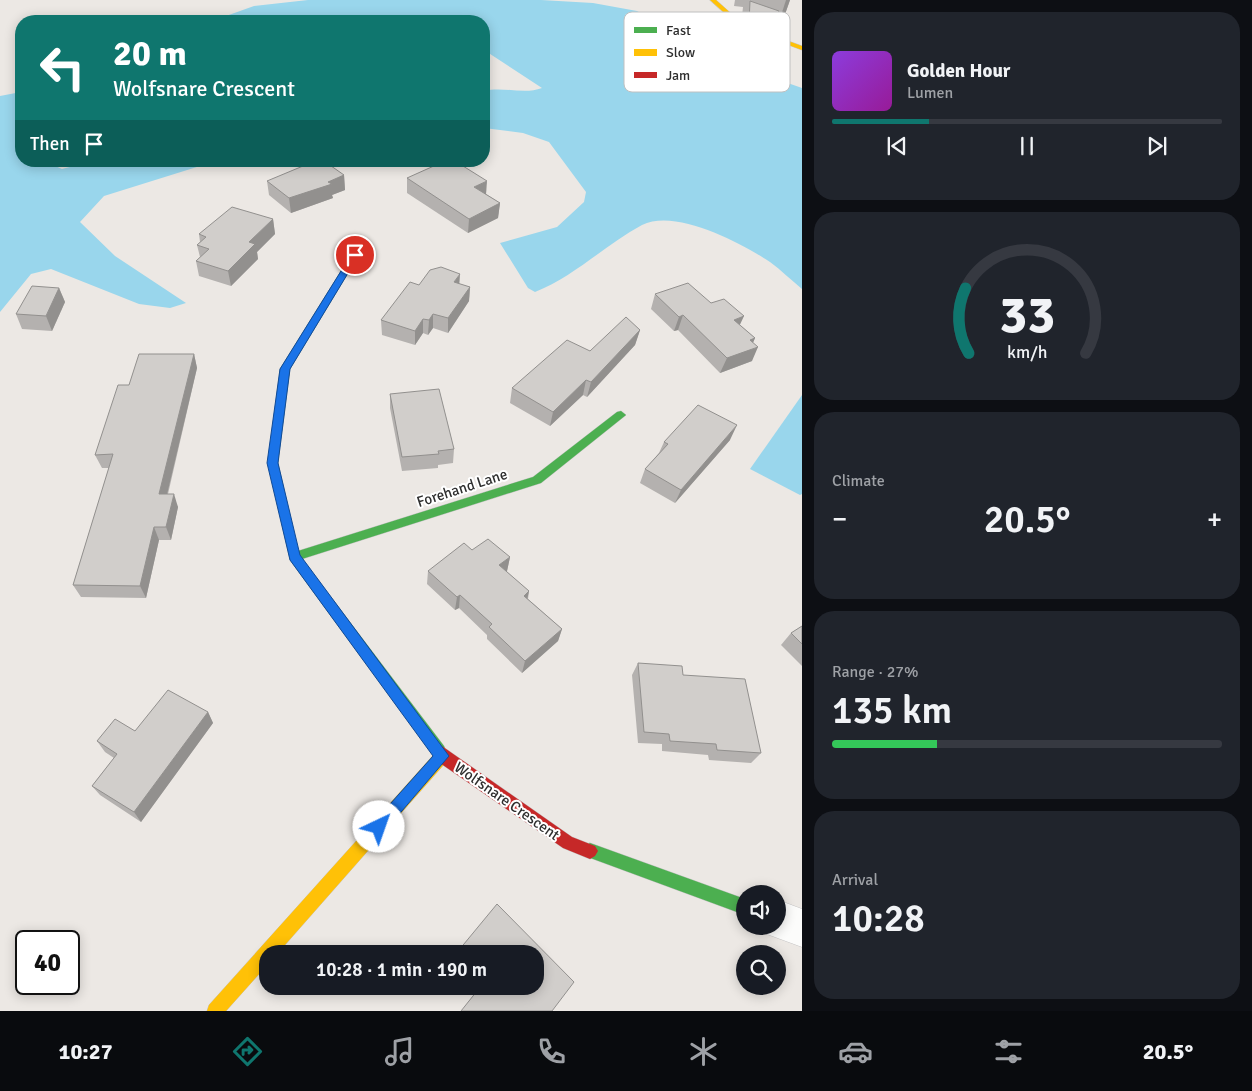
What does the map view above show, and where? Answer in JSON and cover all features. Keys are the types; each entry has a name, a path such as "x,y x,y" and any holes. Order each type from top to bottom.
{"street":[{"path":"713,0 726,12"},
{"path":"790,44 802,48"},
{"name":"Wolfsnare Crescent","path":"355,255 285,369 273,463 294,556 442,756 568,843 736,904"},
{"name":"Forehand Lane","path":"294,556 537,480 621,415"},
{"path":"215,1011 442,756"},
{"path":"786,922 802,928"}],"water":[{"path":"308,0 541,0 593,3 639,12 624,12 624,92 790,92 790,84 802,88 802,289 770,262 726,237 690,224 656,221 642,225 628,233 563,278 535,292 528,288 500,243 557,227 584,202 586,192 549,142 523,133 490,129 490,90 528,91 542,88 490,54 490,15 229,15 254,6"},
{"path":"15,93 15,167 58,167 62,169 70,167 197,167 104,196 80,222 115,256 186,303 170,308 139,304 51,269 31,274 0,312 0,96"},
{"path":"802,395 802,494 800,495 750,469"}],"building":[{"path":"750,1 779,11 778,12 750,12"},
{"path":"301,167 333,167 344,175 328,182 332,184 289,198 267,181"},
{"path":"432,167 465,167 487,181 474,187 500,203 469,219 407,178"},
{"path":"232,207 273,219 249,242 255,244 228,271 196,261 209,249 197,245 206,237 199,234"},
{"path":"441,267 460,274 454,282 470,287 448,318 433,314 429,320 423,319 415,331 381,320 410,282 419,285 430,270"},
{"path":"688,283 711,303 724,299 744,316 734,320 755,338 750,340 758,347 727,358 683,315 679,317 655,294"},
{"path":"32,286 59,288 46,316 16,314"},
{"path":"626,317 640,330 591,382 586,380 553,412 512,388 567,340 590,351"},
{"path":"139,354 194,354 159,494 174,494 166,527 154,527 140,586 73,585 113,454 95,455 118,385 129,385"},
{"path":"439,389 454,449 438,451 439,454 402,457 390,394"},
{"path":"698,405 737,425 681,490 645,469 668,444 664,442"},
{"path":"488,539 510,557 499,565 529,591 524,596 562,629 525,661 489,627 492,624 460,595 457,597 428,571 464,543 472,550"},
{"path":"802,626 802,644 791,633"},
{"path":"638,663 682,666 683,675 745,679 761,753 717,750 716,744 670,741 669,734 644,732"},
{"path":"168,690 208,712 134,812 92,786 117,754 97,741 115,719 135,731"},
{"path":"497,904 537,945 463,945"},
{"path":"544,952 574,982 552,1011 461,1011 474,995 544,995"}],"traffic: fast":[{"path":"355,255 285,369 273,463 294,557 439,751"},
{"path":"294,557 537,480 621,415"},
{"path":"590,851 736,904"}],"traffic: slow":[{"path":"713,0 726,12"},
{"path":"790,44 802,48"},
{"path":"215,1011 442,756"}],"traffic: jam":[{"path":"439,751 442,756 568,843 590,851"}],"route":[{"path":"355,255 285,369 273,463 294,556 442,756 379,827"}]}
